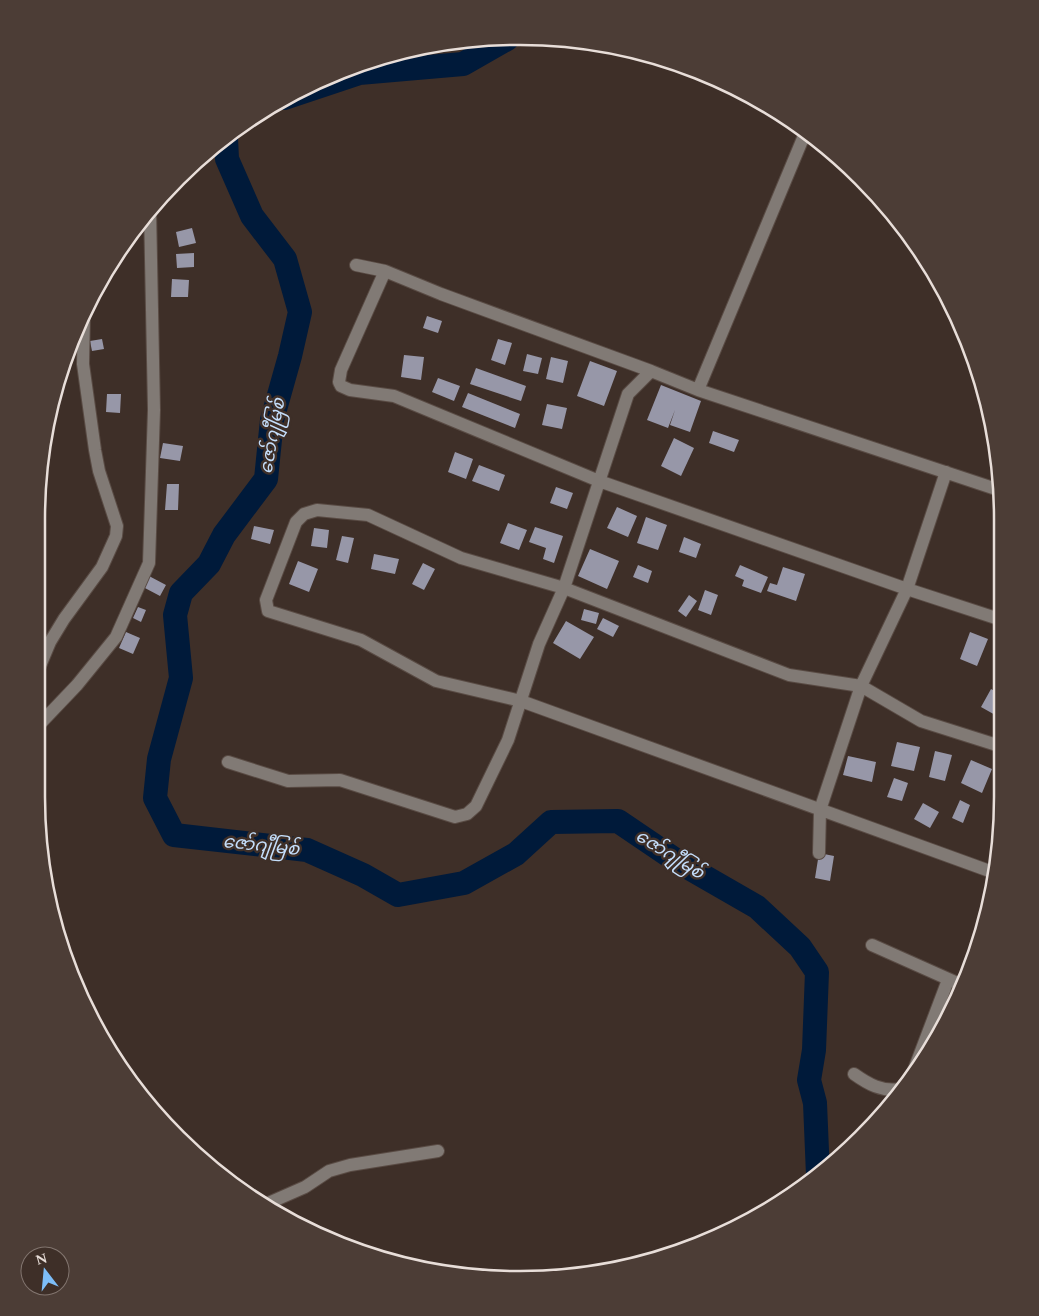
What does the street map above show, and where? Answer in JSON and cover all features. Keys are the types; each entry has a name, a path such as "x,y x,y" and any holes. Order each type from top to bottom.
{"street":[{"path":"698,390 803,139"},
{"path":"45,719 77,685 116,637 149,563 154,410 150,222"},
{"path":"356,265 385,271 698,390 993,488"},
{"path":"385,271 341,370 338,382 341,386 350,390 394,396 599,481 907,589 994,617"},
{"path":"45,654 64,619 102,567 116,536 117,526 98,471 83,364 84,332"},
{"path":"228,762 288,781 340,780 455,817 467,814 476,806 508,740 539,644 564,588 628,394 651,371"},
{"path":"819,853 820,810 861,686 907,589 946,472"},
{"path":"988,870 521,701 436,681 361,640 268,611 266,600 296,522 304,514 316,510 368,514 461,558 564,588 789,675 861,686 921,721 994,744"},
{"path":"872,946 956,983"},
{"path":"924,1044 948,980"},
{"path":"854,1074 869,1085 891,1091"},
{"path":"273,1201 305,1187 329,1171 350,1164 438,1151"}],"building":[{"path":"192,228 196,243 179,247 176,232"},
{"path":"194,253 194,267 177,268 176,254"},
{"path":"172,279 189,280 188,297 171,297"},
{"path":"427,316 442,321 438,333 423,328"},
{"path":"102,339 104,349 92,351 90,341"},
{"path":"498,339 512,343 505,365 491,360"},
{"path":"527,354 542,358 538,374 523,371"},
{"path":"404,355 424,357 421,380 401,377"},
{"path":"551,357 568,361 563,383 546,379"},
{"path":"590,361 617,371 604,406 577,396"},
{"path":"476,368 526,386 521,401 470,384"},
{"path":"438,378 460,386 454,401 432,392"},
{"path":"661,385 701,401 690,432 670,425 675,410 668,428 647,420"},
{"path":"468,393 520,414 515,428 462,407"},
{"path":"107,394 121,394 120,413 106,412"},
{"path":"547,404 567,408 562,429 542,425"},
{"path":"713,431 739,440 734,452 709,443"},
{"path":"674,438 694,448 681,476 661,466"},
{"path":"163,443 183,446 180,461 160,458"},
{"path":"455,452 473,459 466,479 448,472"},
{"path":"479,465 505,475 499,491 472,481"},
{"path":"167,484 179,484 178,510 165,510"},
{"path":"556,487 573,493 567,509 550,503"},
{"path":"617,507 637,516 628,537 607,528"},
{"path":"646,517 667,525 658,550 637,543"},
{"path":"508,523 527,530 519,550 500,543"},
{"path":"254,526 274,530 270,544 251,539"},
{"path":"535,527 563,536 554,563 543,559 546,548 529,542"},
{"path":"314,528 329,530 327,548 311,546"},
{"path":"342,536 354,538 348,563 336,560"},
{"path":"684,537 701,544 696,558 679,552"},
{"path":"590,549 619,561 607,589 578,576"},
{"path":"374,554 399,559 395,574 371,569"},
{"path":"298,561 318,569 309,592 289,584"},
{"path":"423,563 435,569 424,590 412,584"},
{"path":"638,565 652,571 648,583 633,577"},
{"path":"740,565 768,577 761,593 742,586 744,580 735,576"},
{"path":"783,567 805,574 796,601 767,591 770,583 777,585"},
{"path":"149,576 166,585 160,596 143,587"},
{"path":"705,590 718,595 711,615 698,610"},
{"path":"689,595 697,601 686,617 678,611"},
{"path":"138,607 146,610 141,622 133,618"},
{"path":"584,609 599,613 596,624 581,620"},
{"path":"603,618 619,626 613,637 597,629"},
{"path":"566,621 594,637 580,659 553,643"},
{"path":"126,632 140,638 133,654 119,648"},
{"path":"970,632 988,639 977,666 960,659"},
{"path":"991,689 994,691 994,714 981,707"},
{"path":"897,742 920,747 914,771 891,766"},
{"path":"935,751 952,755 945,781 929,777"},
{"path":"848,756 876,762 872,782 843,775"},
{"path":"971,760 992,769 982,793 961,783"},
{"path":"894,778 908,783 902,801 887,797"},
{"path":"960,800 970,805 963,823 952,818"},
{"path":"923,803 939,812 930,828 914,819"},
{"path":"819,853 834,856 830,881 815,878"}],"waterway":[{"name":"ဇော်ဂျီမြစ်","path":"359,73 463,64 495,46"},
{"name":"ဇော်ဂျီမြစ်","path":"226,147 227,159 252,216 285,259 300,312 272,420 266,479 224,535 209,564 181,593 175,615 181,678 159,759 155,798 174,835 307,850 363,875 398,895 464,883 516,854 551,822 618,821 677,861 757,907 800,947 817,972 814,1050 809,1080 815,1103 818,1165"}]}
